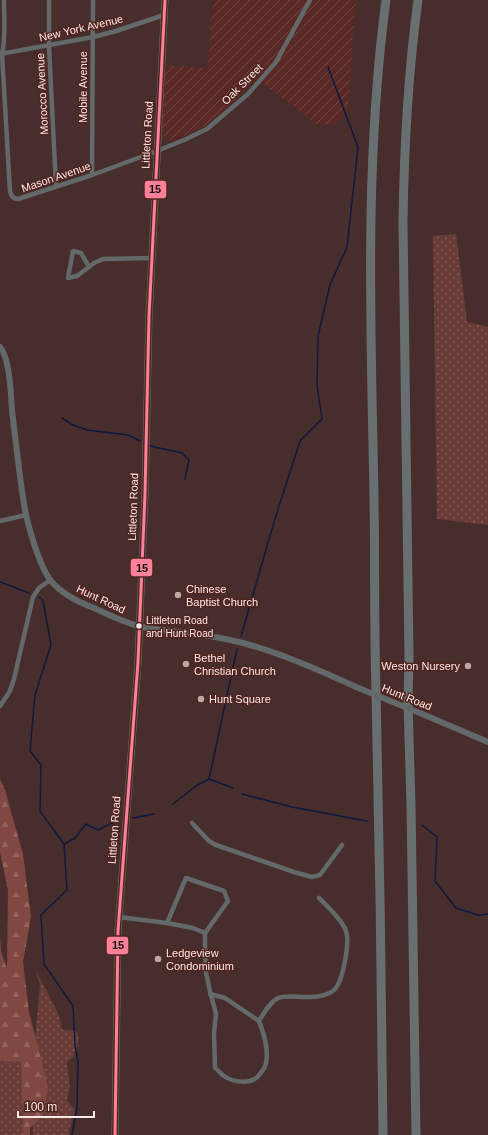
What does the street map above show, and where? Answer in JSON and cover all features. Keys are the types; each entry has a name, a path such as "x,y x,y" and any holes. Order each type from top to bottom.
{"highway":[{"path":"383,1135 370,249 371,191 377,71 386,0"},
{"path":"416,1135 408,702 409,656 403,223 407,108 418,0"}],"main road":[{"name":"Littleton Road","path":"115,1135 119,917 140,626 152,258 165,0"}],"street":[{"name":"Mason Avenue","path":"4,0 4,42 1,54 10,191 15,199 92,175 157,151"},
{"name":"Morocco Avenue","path":"49,0 49,46 56,186"},
{"name":"Mobile Avenue","path":"92,175 93,0"},
{"name":"Oak Street","path":"157,151 207,129 248,94 276,62 310,0"},
{"name":"New York Avenue","path":"1,54 93,37 164,15"},
{"path":"89,267 81,253 73,251 68,278 77,276 103,259 152,258"},
{"name":"Hunt Road","path":"0,347 4,356 10,382 26,515 41,564 50,580 65,594 81,603 125,622 156,630 204,635 243,643 282,656 488,742"},
{"path":"0,520 26,515"},
{"path":"0,706 7,697 12,685 33,597 39,588 50,580"},
{"path":"192,823 209,841 216,845 312,877 320,875 342,845"},
{"path":"167,923 186,878 224,891 228,901 206,933 204,950 206,973 210,994 216,1014 214,1036 215,1068 224,1076 234,1081 240,1082 257,1079 266,1065 264,1035 259,1021 226,998 210,994"},
{"path":"259,1021 271,1002 280,997 307,998 319,996 334,990 340,981 345,957 347,938 346,930 338,918 319,898"},
{"path":"119,917 167,923 193,928 206,933"}],"shaded area":[{"path":"214,0 357,0 354,20 348,109 335,125 316,124 258,79 226,109 205,126 174,141 167,140 164,137 161,131 166,65 208,68 211,17"},
{"path":"456,234 467,322 488,327 488,525 437,519 433,236"},
{"path":"36,971 59,1015 62,1029 75,1031 78,1035 78,1043 75,1054 67,1063 70,1087 67,1100 75,1110 69,1135 33,1135 32,1072 40,985"},
{"path":"0,1061 21,1062 23,1135 0,1135"}],"green space":[{"path":"0,779 5,790 23,854 31,917 23,962 29,1012 48,1090 42,1116 30,1128 30,1135 23,1135 21,1062 0,1061 0,936 1,951 7,969 8,890 0,852"}],"waterway":[{"path":"241,636 274,522 300,441 322,419 317,385 318,336 330,285 347,247 358,147 328,67"},
{"path":"62,418 73,425 87,430 128,435 140,441"},
{"path":"150,446 182,453 189,460 185,479"},
{"path":"0,582 29,593"},
{"path":"39,597 43,600 51,645 35,695 30,751 41,765 40,811 64,844 67,890 41,915 44,964 73,1006 75,1045 78,1062 77,1108 72,1135"},
{"path":"209,779 237,649"},
{"path":"173,804 196,786 209,779 233,788"},
{"path":"242,794 292,807 367,821"},
{"path":"133,818 154,814"},
{"path":"64,844 75,838 86,824 98,830 118,820"},
{"path":"422,825 437,837 435,881 456,908 478,915 488,914"}],"transit line":[{"name":"15","path":"115,1135 118,931 138,662 145,494 149,316 165,0"}],"place":[{"name":"Chinese Baptist Church","path":"178,595"},
{"name":"Littleton Road and Hunt Road","path":"139,626"},
{"name":"Bethel Christian Church","path":"186,664"},
{"name":"Weston Nursery","path":"468,666"},
{"name":"Hunt Square","path":"201,699"},
{"name":"Ledgeview Condominium","path":"158,959"}]}
